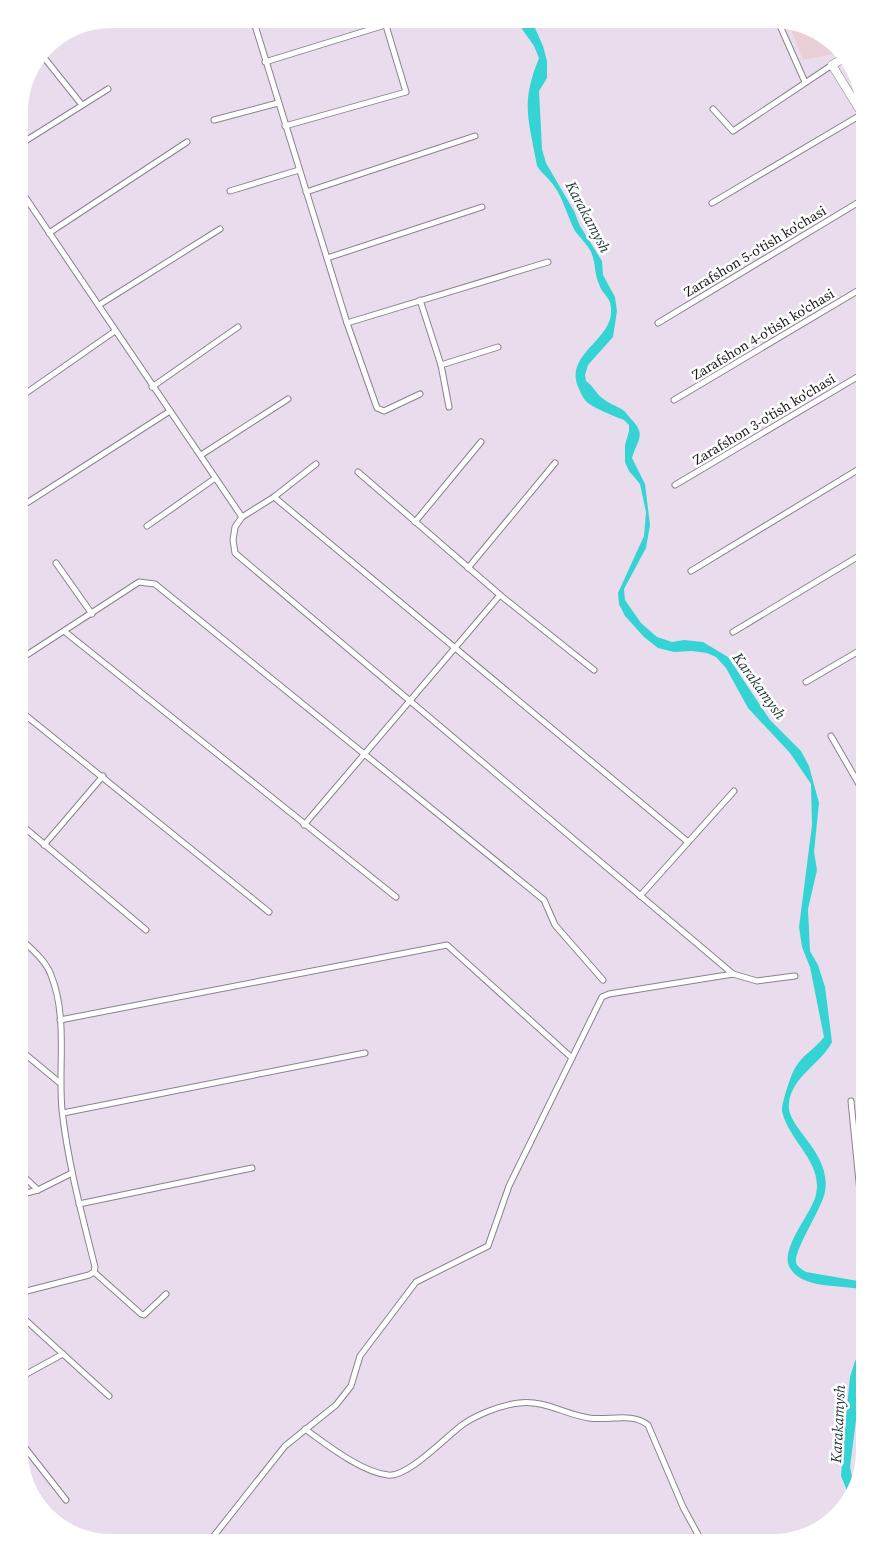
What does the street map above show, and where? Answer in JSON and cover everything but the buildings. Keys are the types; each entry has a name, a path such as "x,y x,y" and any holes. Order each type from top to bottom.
{"street":[{"path":"256,28 347,323 377,408 384,411 420,394"},
{"path":"265,62 376,28"},
{"path":"286,126 406,92 387,28"},
{"path":"782,28 804,82"},
{"path":"46,59 82,105"},
{"path":"713,109 733,131 804,82 839,61"},
{"path":"832,65 855,101"},
{"path":"28,139 108,89"},
{"path":"214,120 278,103"},
{"path":"712,203 856,120"},
{"path":"306,192 475,136"},
{"path":"49,233 187,142"},
{"path":"230,190 299,170"},
{"path":"28,202 201,455 214,479 242,516"},
{"name":"Zarafshon 5-o'tish ko'chasi","path":"658,323 856,204"},
{"path":"327,258 482,207"},
{"path":"98,305 220,229"},
{"path":"347,323 548,262"},
{"name":"Zarafshon 4-o'tish ko'chasi","path":"674,400 856,292"},
{"path":"420,300 441,365 449,407"},
{"path":"152,386 238,327"},
{"path":"28,392 115,331"},
{"path":"441,365 498,347"},
{"name":"Zarafshon 3-o'tish ko'chasi","path":"675,485 856,378"},
{"path":"201,455 288,399"},
{"path":"28,502 170,411"},
{"path":"415,522 481,442"},
{"path":"468,568 555,463"},
{"path":"316,464 274,497 242,516 235,527 232,540 235,553 733,974 757,982 795,976"},
{"path":"691,571 856,471"},
{"path":"358,472 500,595 594,670"},
{"path":"147,526 214,479"},
{"path":"274,497 688,842"},
{"path":"734,632 856,558"},
{"path":"56,563 92,614"},
{"path":"28,654 139,582 155,584 544,900 555,925 604,980"},
{"path":"304,825 500,595"},
{"path":"64,631 396,897"},
{"path":"806,682 856,654"},
{"path":"28,717 270,912"},
{"path":"831,736 856,779"},
{"path":"44,845 103,776"},
{"path":"640,896 734,791"},
{"path":"28,831 146,930"},
{"path":"60,1020 448,945 572,1058"},
{"path":"28,946 39,957 50,973 57,994 60,1020 60,1083 63,1113 72,1173 96,1266 94,1272"},
{"path":"216,1533 285,1446 336,1405 351,1386 360,1356 416,1282 488,1246 510,1186 602,997 609,994 733,974"},
{"path":"63,1113 365,1053"},
{"path":"28,1056 60,1083"},
{"path":"851,1101 856,1152"},
{"path":"79,1204 252,1168"},
{"path":"28,1193 38,1190 72,1173"},
{"path":"28,1181 38,1190"},
{"path":"28,1290 94,1272"},
{"path":"94,1272 144,1315 166,1294"},
{"path":"28,1322 109,1396"},
{"path":"28,1373 63,1354"},
{"path":"304,1429 355,1463 388,1476 402,1473 464,1424 492,1410 517,1403 539,1402 589,1418 640,1419 648,1425 683,1507 698,1534"},
{"path":"28,1452 66,1500"}],"shaded area":[{"path":"791,30 819,41 833,54 803,60"}],"water":[{"path":"521,28 535,28 547,61 547,78 539,91 542,149 546,163 574,211 580,226 602,261 603,275 615,297 617,311 613,337 588,365 585,375 586,381 602,398 626,412 639,429 640,434 632,458 645,484 650,525 646,548 624,589 625,600 641,623 657,637 672,642 684,640 703,642 728,657 770,720 801,751 809,766 819,803 814,852 817,870 808,909 810,951 818,965 825,987 832,1042 795,1085 789,1103 794,1122 816,1152 822,1164 825,1177 825,1192 799,1248 796,1262 806,1272 856,1281 856,1288 824,1285 804,1280 790,1268 788,1261 791,1243 812,1205 817,1186 811,1163 791,1132 782,1111 791,1076 795,1068 824,1037 810,967 802,947 799,927 812,825 811,784 790,753 748,708 726,668 716,657 707,653 692,651 674,652 658,648 644,637 625,616 619,604 618,593 644,536 646,512 640,484 629,471 625,462 625,445 629,425 624,420 599,410 590,404 582,396 579,389 576,376 578,365 607,326 611,316 610,303 600,287 596,276 594,260 588,246 575,231 563,202 552,183 537,166 528,112 530,88 539,58 534,46"},
{"path":"855,1361 856,1420 850,1467 852,1475 846,1488 841,1476 850,1377"}],"water label":[{"name":"Karakamysh","path":"588,217"},
{"name":"Karakamysh","path":"759,686"},
{"name":"Karakamysh","path":"838,1424"}]}
